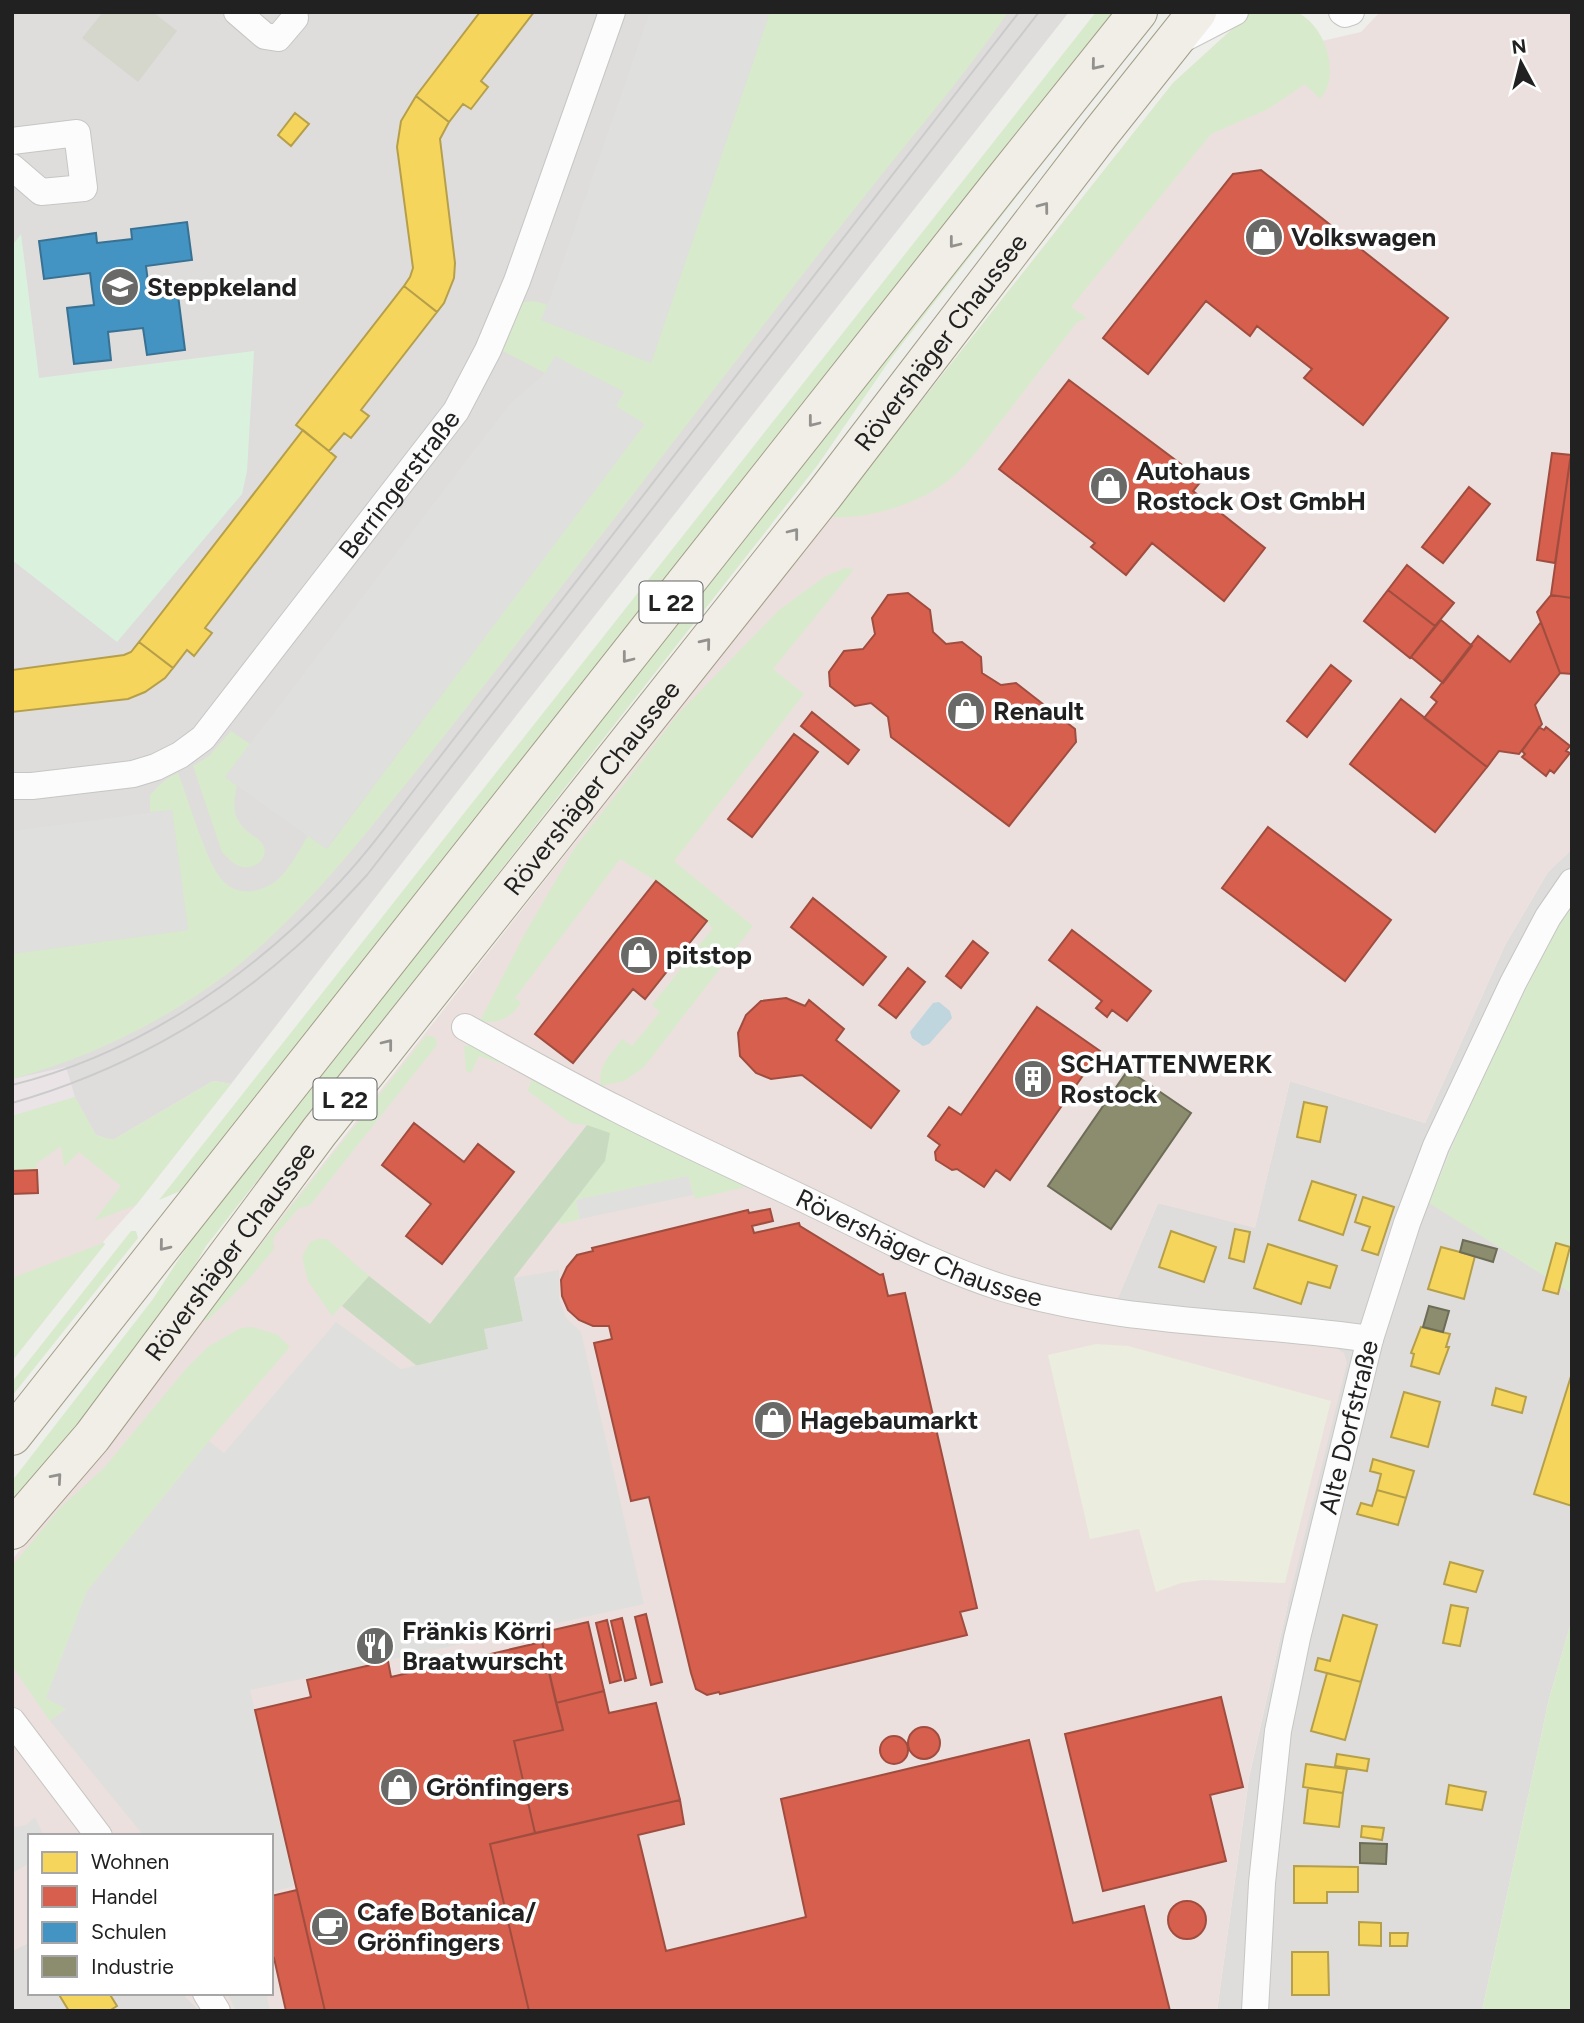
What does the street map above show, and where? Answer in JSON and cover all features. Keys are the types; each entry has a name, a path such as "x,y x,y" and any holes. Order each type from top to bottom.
{"main road":[{"name":"Rövershäger Chaussee","path":"12,1436 1138,12"},
{"name":"Rövershäger Chaussee","path":"12,1530 92,1437 319,1132 824,495 1091,145 1197,12"}],"street":[{"path":"237,12 265,36 278,38 295,18 294,12"},
{"name":"Berringerstraße","path":"12,786 133,774 156,767 196,744 366,530 456,411 488,351 517,281 612,12"},
{"name":"Rövershäger Chaussee","path":"1170,45 1235,12"},
{"path":"1342,12 1351,12"},
{"path":"12,141 77,133 84,188 41,192 12,167"},
{"name":"Alte Dorfstraße","path":"1255,2011 1262,1883 1278,1731 1297,1638 1370,1339 1406,1223 1436,1146 1513,983 1548,917 1572,882"},
{"name":"Rövershäger Chaussee","path":"465,1027 618,1110 847,1221 954,1270 992,1284 1057,1301 1134,1314 1370,1339"},
{"path":"12,1721 97,1834"},
{"path":"207,1995 218,2011"}],"shaded area":[{"path":"12,12 1069,12 512,721 231,1084 213,1081 113,1140 96,1136 74,1098 12,1116"},
{"path":"103,12 153,12 177,31 138,82 82,38"},
{"path":"650,12 770,12 651,363 541,320"},
{"path":"1251,12 1295,12 1302,15 1322,41 1361,32 1380,12 1572,12 1572,849 1548,872 1505,945 1425,1123 1290,1081 1255,1228 1158,1203 1117,1300 1328,1343 1344,1353 1347,1363 1288,1603 1249,1777 1217,2011 200,2011 184,1995 273,1995 273,1834 28,1834 28,1943 12,1951 12,1560 1173,83"},
{"path":"555,356 624,392 616,406 645,424 326,849 225,777 509,405 545,373"},
{"path":"172,810 188,930 12,954 12,831"},
{"path":"1572,849 1572,908 1544,953 1476,1088 1429,1202 1572,1293 1572,1619 1549,1699 1482,2011 1217,2011 1249,1778 1288,1603 1117,1300 1158,1203 1255,1227 1290,1081 1425,1123 1505,945 1548,872"},
{"path":"66,1067 75,1097 12,1116 12,1079"},
{"path":"213,1081 231,1084 136,1205 103,1242 105,1244 12,1361 12,1116 75,1097 96,1135 113,1140"},
{"path":"688,1176 693,1195 580,1219 576,1200"},
{"path":"559,1270 559,1298 566,1318 581,1332 644,1604 250,1690 294,1886 273,1891 273,1834 142,1834 50,1721 66,1709 46,1698 87,1591 209,1441 224,1453 336,1322 401,1369 488,1349 484,1329 523,1321 514,1278"},
{"path":"1096,1344 1128,1346 1331,1401 1285,1583 1203,1580 1181,1583 1156,1592 1139,1529 1090,1539 1048,1355"},
{"path":"35,1817 43,1834 28,1834 28,1864 12,1873 12,1825 26,1825"},
{"path":"28,1943 28,1995 184,1995 200,2011 12,2011 12,1951"},
{"path":"228,1995 266,1995 270,2011 236,2011"}],"green space":[{"path":"770,12 1008,12 958,80 812,263 477,695 378,819 309,899 231,971 180,1006 127,1036 71,1060 12,1079 12,954 188,930 172,810 150,812 150,795 156,788 178,773 210,859 222,880 235,889 256,890 276,881 308,836 327,849 644,424 615,406 624,392 555,357 545,373 503,351 523,302 534,301 548,305 541,320 651,363"},
{"path":"1096,12 1117,12 192,1186 159,1200"},
{"path":"1152,12 1160,12 892,357 817,466 206,1246 140,1347 12,1505 12,1481 153,1299 208,1214"},
{"path":"1251,12 1295,12 1317,30 1328,53 1330,66 1326,89 1320,99 1305,84 1268,109 1211,134 1071,307 1087,318 1077,322 983,444 956,474 929,493 897,507 862,515 830,517 1173,83"},
{"path":"21,234 39,378 254,351 247,471 242,494 117,642 12,560 12,246"},
{"path":"845,568 854,569 773,669 804,694 674,861 753,926 644,1067 624,1081 601,1086 601,1072 609,1055 622,1039 632,1046 660,1012 652,1005 713,928 656,881 620,859 515,998 521,1003 517,1008 499,1021 480,1021 524,935 574,849 679,713 779,610 826,576"},
{"path":"231,731 250,744 225,777 237,786 235,807 241,825 262,843 265,852 258,864 249,867 236,865 222,852 193,766 209,756"},
{"path":"1572,908 1572,1293 1429,1203 1476,1088 1544,953"},
{"path":"426,1036 436,1039 437,1045 310,1205 298,1209 273,1238 274,1249 248,1280 207,1321 203,1318"},
{"path":"474,1041 749,1182 745,1187 695,1199 688,1176 576,1200 580,1219 562,1224 556,1221 605,1161 587,1125 571,1123 528,1091 533,1074 479,1056 471,1073 466,1071 464,1047"},
{"path":"213,1081 231,1084 136,1205 94,1221 121,1186 79,1152 64,1167 61,1146 36,1164 37,1170 12,1171 12,1116 75,1097 96,1135 113,1140"},
{"path":"587,1125 610,1133 605,1161 514,1278 523,1321 489,1349 417,1366 342,1306 369,1276 430,1324"},
{"path":"131,1231 136,1231 138,1238 12,1396 12,1382"},
{"path":"327,1239 369,1276 332,1316 308,1281 302,1257 310,1242"},
{"path":"105,1244 12,1361 12,1278"},
{"path":"252,1327 278,1335 290,1347 209,1441 87,1591 46,1698 66,1708 50,1721 12,1666 12,1566 61,1507 104,1468 185,1370 209,1346 241,1328"},
{"path":"1572,1619 1572,2011 1482,2011 1549,1699"}],"water":[{"path":"939,1002 950,1011 952,1018 929,1044 923,1046 912,1038 910,1032 933,1003"}],"building: Wohnen":[{"path":"480,12 534,12 481,81 488,87 471,109 463,104 449,122 416,96"},
{"path":"416,96 449,122 440,139 455,263 454,278 444,303 437,312 404,286 413,268 397,147 401,121"},
{"path":"295,113 309,124 291,146 278,135"},
{"path":"404,286 437,312 361,410 369,416 351,438 344,433 329,451 296,425"},
{"path":"303,430 336,457 205,628 212,633 194,656 187,650 173,668 139,642"},
{"path":"139,642 173,668 165,678 145,692 128,699 12,712 12,670 124,655 131,652"},
{"path":"1304,1102 1327,1107 1320,1142 1297,1137"},
{"path":"1312,1181 1356,1195 1343,1235 1299,1220"},
{"path":"1363,1197 1394,1207 1378,1255 1362,1250 1370,1227 1355,1222"},
{"path":"1235,1229 1250,1232 1244,1262 1229,1258"},
{"path":"1171,1231 1216,1247 1204,1282 1159,1267"},
{"path":"1556,1243 1570,1247 1558,1294 1543,1290"},
{"path":"1268,1244 1337,1266 1330,1288 1308,1282 1301,1304 1254,1288"},
{"path":"1441,1247 1475,1256 1464,1299 1428,1289"},
{"path":"1421,1327 1450,1334 1446,1347 1449,1347 1439,1374 1411,1366 1414,1354 1411,1353"},
{"path":"1572,1373 1572,1506 1534,1494"},
{"path":"1496,1388 1526,1397 1522,1413 1492,1405"},
{"path":"1404,1392 1440,1402 1428,1447 1391,1437"},
{"path":"1373,1459 1414,1471 1406,1498 1377,1490 1381,1474 1370,1471"},
{"path":"1377,1490 1406,1498 1398,1525 1357,1514 1361,1503 1372,1506"},
{"path":"1450,1562 1483,1571 1476,1592 1444,1584"},
{"path":"1451,1605 1468,1608 1460,1646 1443,1643"},
{"path":"1343,1615 1377,1625 1361,1682 1315,1670 1318,1658 1330,1661"},
{"path":"1327,1673 1361,1682 1345,1740 1311,1731"},
{"path":"1337,1754 1369,1759 1367,1771 1335,1766"},
{"path":"1306,1764 1347,1769 1343,1793 1303,1787"},
{"path":"1449,1785 1486,1792 1482,1810 1446,1804"},
{"path":"1308,1788 1343,1793 1339,1827 1304,1823"},
{"path":"1362,1826 1384,1828 1382,1840 1361,1837"},
{"path":"1294,1866 1358,1867 1358,1892 1327,1892 1327,1903 1294,1903"},
{"path":"1359,1922 1381,1923 1381,1946 1359,1945"},
{"path":"1390,1933 1408,1933 1407,1946 1390,1946"},
{"path":"1292,1952 1328,1952 1329,1995 1292,1995"},
{"path":"59,1995 110,1995 117,2006 109,2011 69,2011"}],"building: Handel":[{"name":"Volkswagen","path":"1261,170 1448,318 1363,425 1304,378 1312,369 1257,326 1250,336 1206,301 1148,374 1103,338 1233,174"},
{"name":"Autohaus Rostock Ost GmbH","path":"1069,380 1202,480 1193,491 1265,548 1224,601 1152,543 1126,575 1091,547 1095,543 999,469"},
{"path":"1552,453 1571,455 1555,563 1537,560"},
{"path":"1572,460 1572,598 1551,595"},
{"path":"1469,487 1490,504 1443,563 1422,547"},
{"path":"1407,565 1454,603 1435,626 1388,590"},
{"path":"1388,590 1435,626 1410,658 1364,621"},
{"name":"Renault","path":"908,593 930,610 933,632 946,644 962,642 981,657 982,673 1001,685 1016,683 1075,729 1076,742 1009,826 891,737 888,717 871,703 855,706 830,686 829,672 844,651 863,649 875,634 872,618 888,595"},
{"path":"1551,595 1572,598 1572,674 1560,673 1537,612"},
{"path":"1441,620 1472,646 1443,683 1411,657"},
{"path":"1541,622 1560,673 1535,705 1542,724 1519,754 1499,751 1487,767 1424,718 1437,702 1431,697 1478,636 1510,662"},
{"path":"1331,665 1351,681 1307,737 1287,721"},
{"path":"1401,699 1487,767 1435,832 1350,764"},
{"path":"812,712 859,750 848,764 801,726"},
{"path":"1539,727 1544,730 1546,727 1570,746 1566,751 1570,753 1554,773 1550,770 1546,776 1522,757 1525,754 1522,751"},
{"path":"794,734 818,752 752,837 728,819"},
{"path":"1268,827 1391,920 1345,981 1222,888"},
{"name":"pitstop","path":"656,881 707,921 645,999 633,989 573,1063 535,1034"},
{"path":"813,898 886,957 863,985 791,927"},
{"path":"1072,930 1151,991 1127,1021 1112,1010 1107,1017 1096,1008 1102,1001 1049,960"},
{"path":"973,941 988,953 961,988 946,976"},
{"path":"908,968 925,982 896,1018 879,1005"},
{"path":"786,998 805,1006 809,1000 844,1029 836,1040 899,1091 871,1128 802,1075 771,1079 756,1073 740,1056 738,1033 746,1015 761,1001"},
{"name":"SCHATTENWERK Rostock","path":"1037,1007 1100,1051 1010,1180 996,1170 984,1187 957,1169 952,1170 936,1160 935,1152 940,1145 928,1136 949,1107 961,1115"},
{"path":"414,1123 464,1162 478,1144 514,1172 442,1264 406,1236 431,1204 382,1165"},
{"path":"37,1170 38,1193 12,1194 12,1171"},
{"name":"Hagebaumarkt","path":"770,1209 773,1221 752,1226 754,1233 799,1223 880,1275 883,1274 888,1296 905,1293 977,1608 960,1612 967,1635 707,1695 696,1689 691,1673 649,1497 631,1501 594,1343 612,1339 609,1326 593,1326 579,1320 568,1310 562,1296 561,1280 577,1255 593,1251 592,1248 748,1210 749,1213"},
{"path":"646,1614 662,1682 651,1685 635,1617"},
{"path":"622,1618 636,1678 625,1681 611,1621"},
{"path":"607,1620 621,1680 610,1683 596,1623"},
{"path":"588,1622 604,1691 556,1703 540,1633"},
{"name":"Grönfingers","path":"542,1642 563,1730 514,1741 535,1833 490,1844 529,2011 325,2011 255,1710 311,1697 307,1680 388,1661 391,1677"},
{"path":"604,1691 609,1713 656,1703 680,1800 535,1833 514,1741 563,1730 556,1703"},
{"path":"1221,1697 1243,1787 1210,1795 1226,1861 1103,1891 1065,1734"},
{"path":"924,1727 935,1732 940,1743 935,1754 924,1759 913,1754 908,1743 913,1732"},
{"path":"894,1736 904,1740 908,1750 904,1760 894,1764 884,1760 880,1750 884,1740"},
{"path":"1029,1740 1073,1923 1144,1906 1170,2011 529,2011 490,1844 680,1800 684,1824 638,1835 666,1951 806,1917 781,1799"},
{"path":"297,1890 325,2011 286,2011 273,1958 273,1896"},
{"path":"1187,1901 1200,1907 1206,1920 1200,1933 1187,1939 1174,1933 1168,1920 1174,1907"}],"building: Schulen":[{"name":"Steppkeland","path":"187,222 192,260 146,266 150,298 178,295 185,350 147,355 143,328 108,332 111,360 74,364 67,308 94,305 90,273 44,279 39,241 96,233 97,243 132,239 131,229"}],"building: Industrie":[{"path":"1128,1070 1191,1113 1111,1229 1048,1186"},
{"path":"1463,1240 1497,1249 1493,1262 1460,1252"},
{"path":"1429,1306 1449,1311 1443,1332 1423,1327"},
{"path":"1360,1843 1387,1844 1386,1864 1360,1863"}],"tram line":[{"path":"12,1085 101,1055 185,1010 262,955 298,924 344,877 383,831 1019,12"},
{"path":"12,1103 51,1091 127,1060 198,1021 265,973 341,903 367,875 1039,12"}],"place":[{"name":"Volkswagen","path":"1264,237"},
{"name":"Steppkeland","path":"120,287"},
{"name":"Autohaus Rostock Ost GmbH","path":"1109,486"},
{"name":"Renault","path":"966,711"},
{"name":"pitstop","path":"639,955"},
{"name":"SCHATTENWERK Rostock","path":"1033,1079"},
{"name":"Hagebaumarkt","path":"773,1420"},
{"name":"Fränkis Körri Braatwurscht","path":"375,1646"},
{"name":"Grönfingers","path":"399,1787"},
{"name":"Cafe Botanica/ Grönfingers","path":"330,1927"}]}
